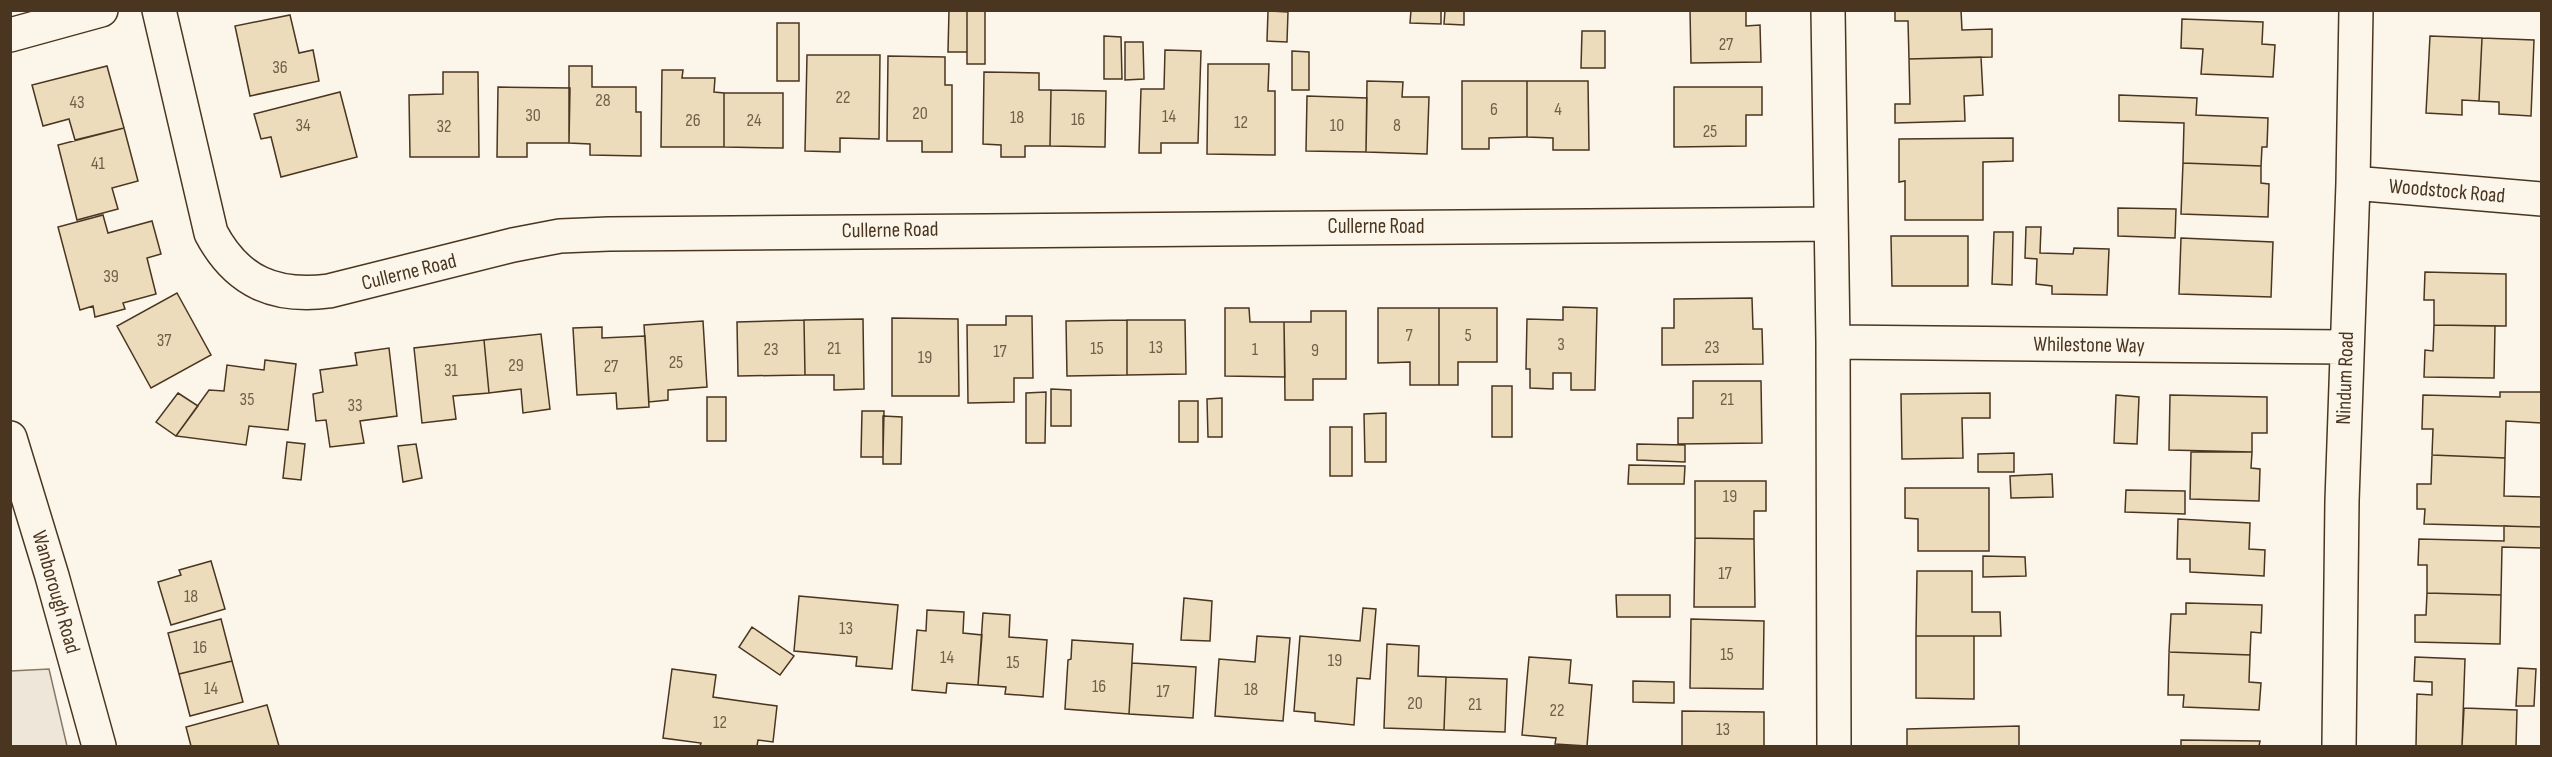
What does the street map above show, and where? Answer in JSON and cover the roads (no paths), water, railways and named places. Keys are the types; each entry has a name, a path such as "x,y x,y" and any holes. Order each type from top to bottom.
{"street":[{"path":"10,35 101,10"},
{"name":"Cullerne Road","path":"159,10 211,233 232,264 250,278 287,292 307,294 329,291 513,245 551,238 609,234 1271,226 1829,224"},
{"path":"1828,10 1829,224 1833,342 1834,747"},
{"name":"Nindum Road","path":"2339,747 2346,347 2353,183 2356,10"},
{"name":"Woodstock Road","path":"2353,183 2541,199"},
{"name":"Whilestone Way","path":"1833,342 2346,347"},
{"name":"Wanborough Road","path":"10,438 52,576 99,747"}]}
